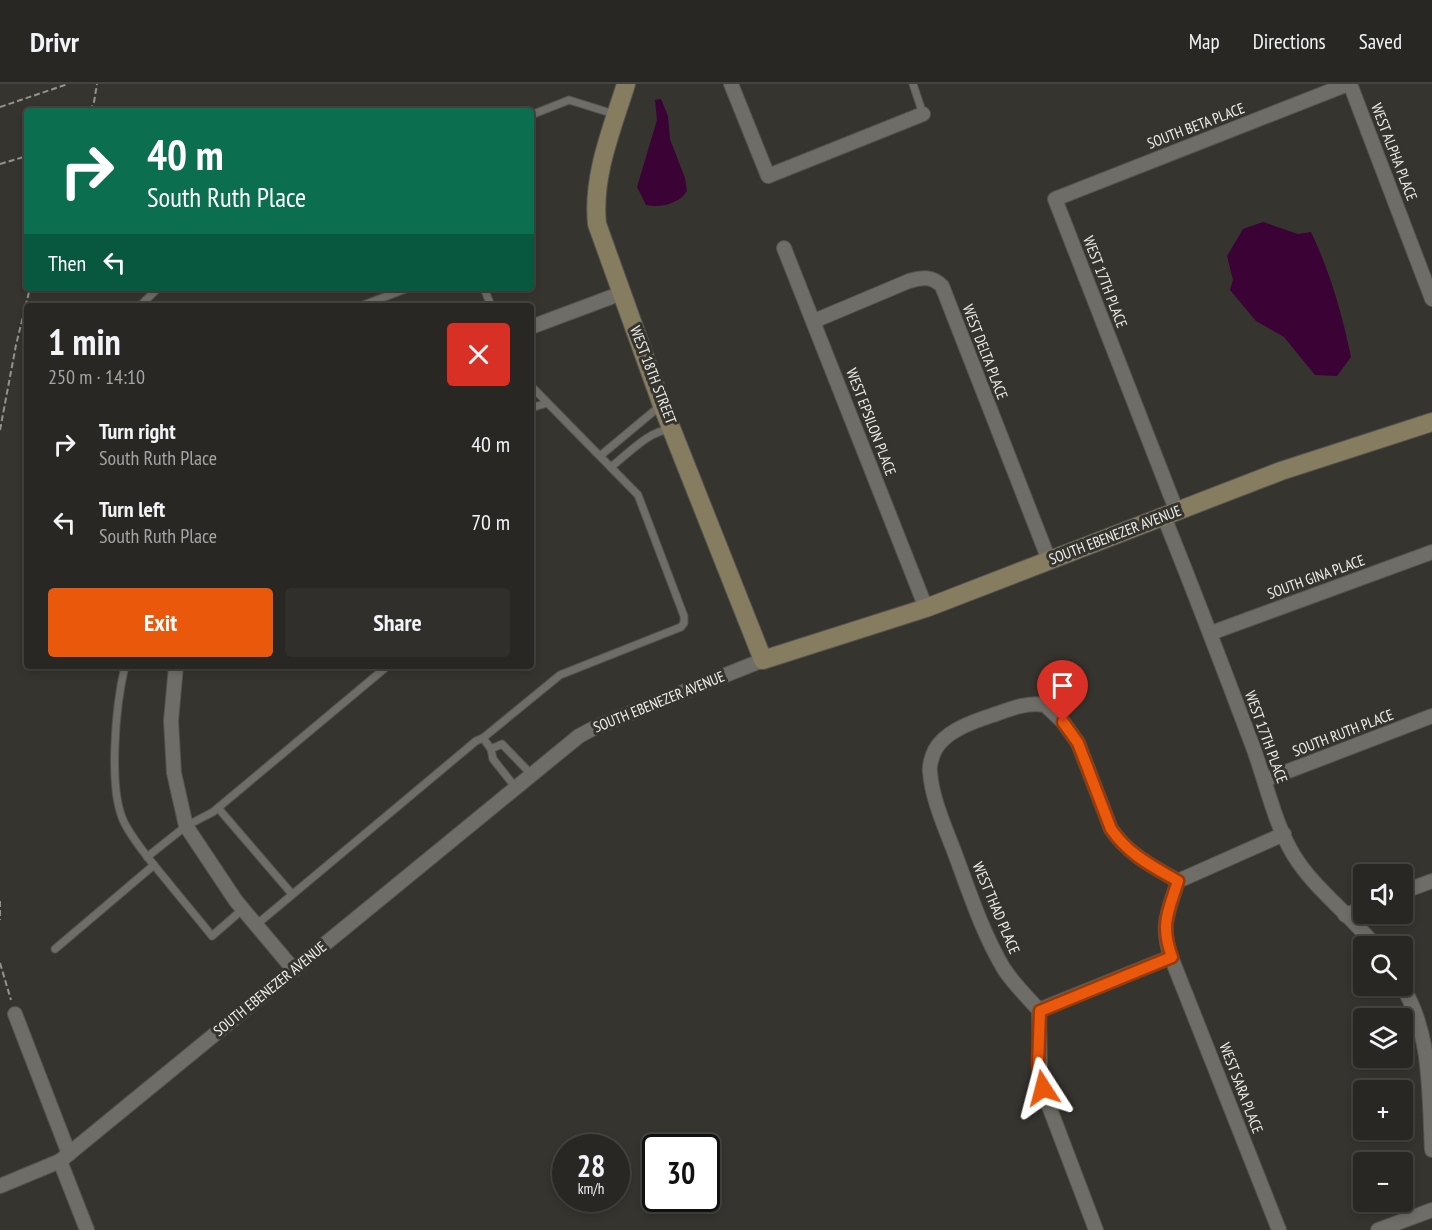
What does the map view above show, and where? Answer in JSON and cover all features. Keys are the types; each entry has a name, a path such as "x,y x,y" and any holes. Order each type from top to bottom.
{"street":[{"name":"WEST 18TH STREET","path":"626,84 600,172 596,207 602,240 662,405 763,660"},
{"path":"731,84 768,176 923,114"},
{"name":"SOUTH BETA PLACE","path":"1055,199 1349,84"},
{"name":"WEST ALPHA PLACE","path":"1349,84 1432,299"},
{"name":"WEST 17TH PLACE","path":"1055,199 1171,514 1274,811 1293,854 1307,873 1366,936"},
{"name":"WEST EPSILON PLACE","path":"784,248 926,608"},
{"name":"WEST DELTA PLACE","path":"814,321 922,277 936,280 942,286 1049,560"},
{"path":"534,326 622,293"},
{"name":"SOUTH EBENEZER AVENUE","path":"0,1186 64,1158 579,736 596,727 763,660 926,608 1281,471 1432,422"},
{"name":"SOUTH GINA PLACE","path":"1211,633 1432,552"},
{"path":"176,669 171,721 174,773 186,826 243,909 294,970"},
{"name":"WEST THAD PLACE","path":"1040,1011 1005,970 982,925 945,829 929,771 935,750 941,742 967,725 1026,704 1045,705 1063,722 1078,743 1111,829 1136,856 1155,870 1178,881"},
{"name":"SOUTH RUTH PLACE","path":"1265,780 1432,716"},
{"path":"1096,1230 1047,1101 1040,1076 1040,1011 1172,957 1164,934 1169,908 1178,881 1284,834"},
{"path":"1413,888 1432,880"},
{"path":"1346,915 1353,912"},
{"name":"WEST SARA PLACE","path":"1172,957 1279,1230"},
{"path":"1407,996 1429,1046 1432,1150"},
{"path":"15,1014 87,1230"},
{"path":"1378,1230 1432,1210"}],"lane":[{"path":"913,84 923,114"},
{"path":"534,114 569,100 616,114"},
{"path":"143,303 155,291"},
{"path":"369,303 400,291"},
{"path":"256,925 476,741 483,738 560,675 681,627 684,622 684,616 638,495 534,389"},
{"path":"534,407 547,403"},
{"path":"600,456 662,405"},
{"path":"610,467 652,435 662,430 673,429"},
{"path":"125,669 117,717 116,787 123,821 136,844 212,936 243,909"},
{"path":"147,857 186,826 218,808 384,669"},
{"path":"483,738 491,749 493,759 516,788"},
{"path":"491,749 502,744 532,775"},
{"path":"218,808 292,894"},
{"path":"55,949 154,865"}],"path":[{"path":"0,107 68,84"},
{"path":"91,108 97,84"},
{"path":"0,164 24,157"},
{"path":"0,430 24,312"},
{"path":"0,901 0,920"},
{"path":"0,963 15,1014"}],"shaded area":[{"path":"661,99 668,116 670,139 685,178 687,191 674,202 651,206 646,205 637,187 657,120 655,100"},
{"path":"1263,222 1298,234 1311,232 1335,293 1351,357 1337,376 1315,375 1284,337 1256,321 1230,290 1233,280 1227,256 1243,229"}],"route":[{"path":"1043,1088 1038,1066 1040,1011 1172,957 1164,934 1169,908 1178,881 1155,870 1126,849 1111,829 1078,743 1063,722"}]}
